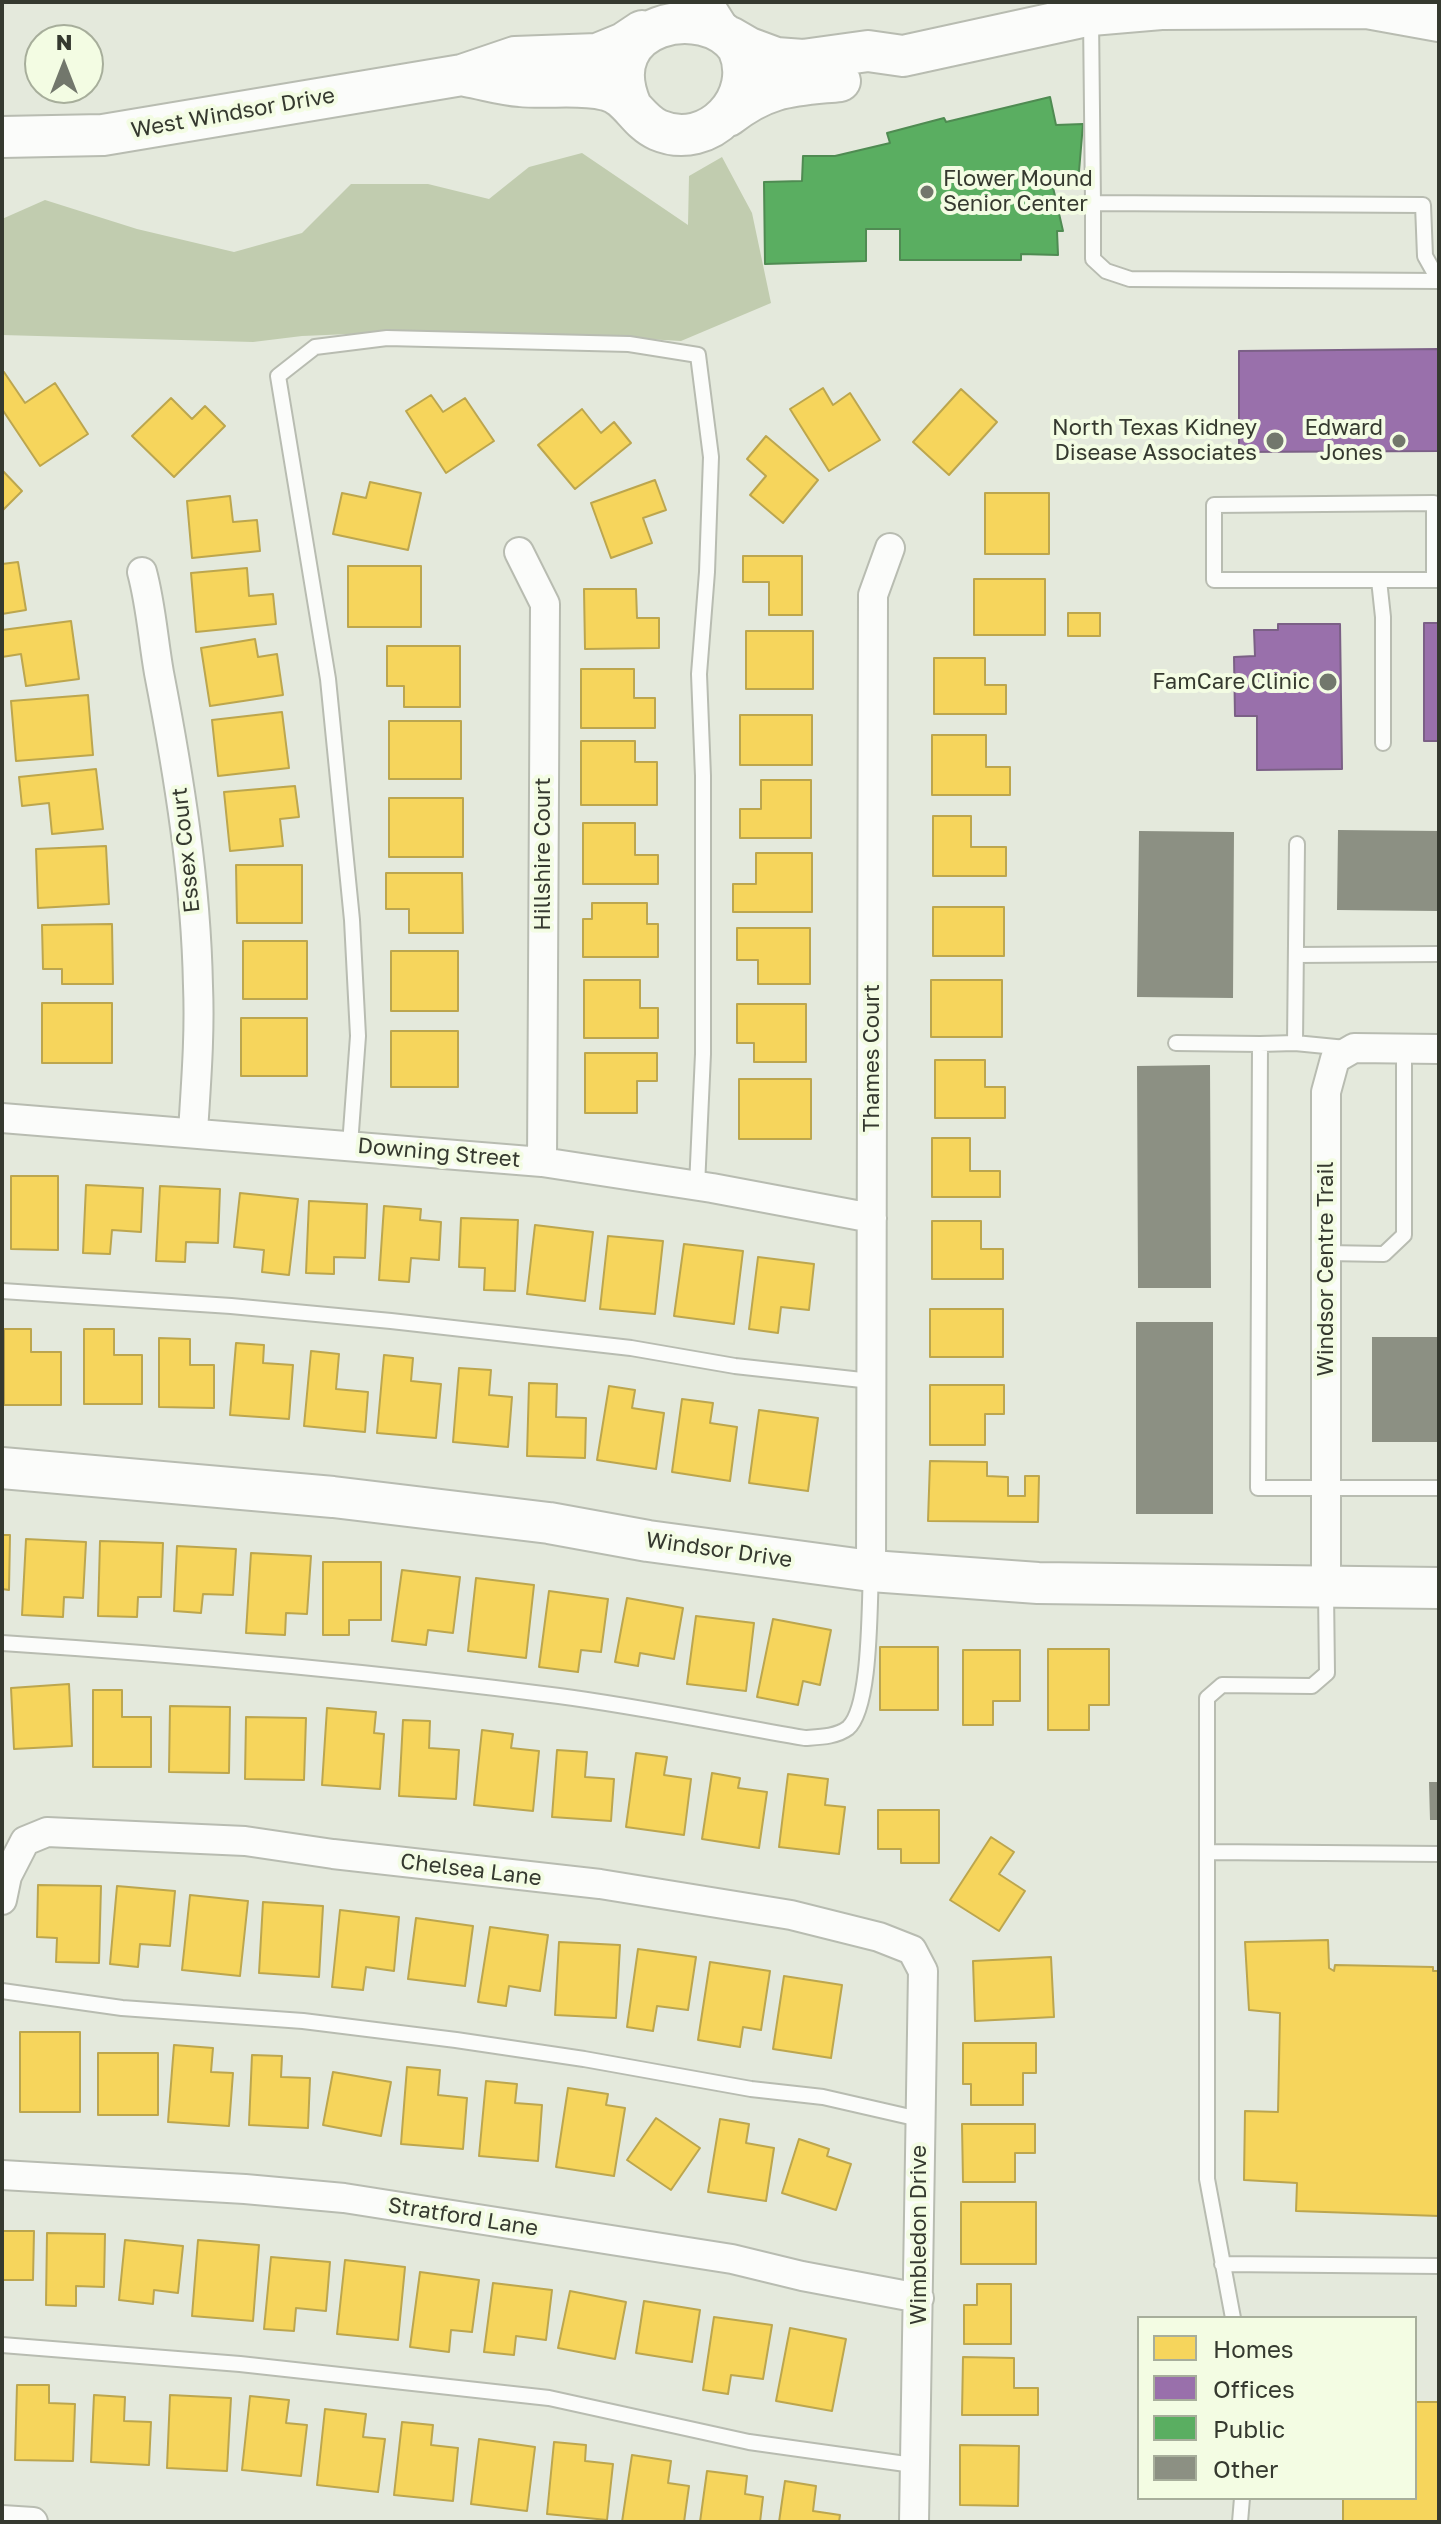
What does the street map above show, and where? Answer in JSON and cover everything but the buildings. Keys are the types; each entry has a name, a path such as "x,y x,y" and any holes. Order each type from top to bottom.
{"street":[{"name":"West Windsor Drive","path":"2,137 103,135 462,75 515,57 597,54 624,43 653,20 679,14 696,15 722,24 749,48 776,58 803,60 868,51 903,56 1091,15 1161,9 1367,8 1439,21"},
{"path":"631,106 624,89 622,71 626,54 634,38 653,20"},
{"path":"722,24 743,63 743,82 738,100 728,116"},
{"name":"West Windsor Drive","path":"462,75 519,86 607,90 620,96 643,120 659,130 677,135 696,134 713,127 751,98 777,88 879,78 903,56"},
{"name":"Thames Court","path":"871,1571 873,595 890,548"},
{"name":"Hillshire Court","path":"519,552 545,604 542,1162"},
{"name":"Essex Court","path":"142,572 169,721 192,903 198,984 193,1132"},
{"path":"1354,1048 1439,1049"},
{"name":"Windsor Centre Trail","path":"1326,1587 1326,1092 1335,1059 1354,1048"},
{"name":"Downing Street","path":"2,1118 542,1162 872,1218"},
{"name":"Windsor Drive","path":"2,1468 333,1497 549,1523 648,1541 871,1571 1038,1583 1439,1588"},
{"name":"Chelsea Lane","path":"2,1900 7,1876 25,1841 47,1832 245,1841 600,1884 791,1915 879,1937 912,1950"},
{"name":"Wimbledon Drive","path":"912,1950 923,1971 914,2522"},
{"name":"Stratford Lane","path":"2,2175 344,2198 732,2259 919,2298"},
{"path":"2,2520 33,2522"}],"lane":[{"path":"1091,15 1093,259 1106,271 1130,279 1439,281 1425,256 1423,205"},
{"path":"1093,203 1439,205"},
{"path":"350,1145 358,1036 352,920 328,679 278,376 315,347 387,338 629,344 698,355 711,457 699,674 703,776 703,1054 697,1186"},
{"path":"1434,503 1436,580 1214,580 1214,505 1434,503"},
{"path":"1379,580 1383,617 1383,743"},
{"path":"1295,1043 1297,844"},
{"path":"1297,955 1439,954"},
{"path":"1176,1043 1295,1043 1354,1048"},
{"path":"1260,1044 1258,1488 1439,1488"},
{"path":"1326,1253 1384,1254 1404,1235 1404,1048"},
{"path":"2,1291 231,1306 391,1321 631,1348 735,1366 871,1381"},
{"path":"2,1643 408,1678 563,1697 805,1738 828,1736 848,1728 860,1709 865,1685 871,1571"},
{"path":"1233,2316 1207,2179 1207,1698 1222,1685 1312,1686 1327,1673 1326,1587"},
{"path":"1209,1852 1439,1854"},
{"path":"2,1991 122,2008 303,2021 456,2040 751,2089 823,2097 919,2119"},
{"path":"1222,2264 1439,2266"},
{"path":"2,2345 240,2364 549,2398 749,2442 913,2465"},
{"path":"1240,2522 1242,2500"}],"green space":[{"path":"582,153 688,225 689,176 722,157 752,213 771,303 681,341 397,332 302,336 253,342 2,335 2,219 45,200 137,229 234,252 302,233 351,184 428,184 489,199 529,167"}],"place":[{"name":"Flower Mound Senior Center","path":"927,192"},
{"name":"North Texas Kidney Disease Associates","path":"1275,441"},
{"name":"Edward Jones","path":"1399,441"},
{"name":"FamCare Clinic","path":"1328,682"}]}
